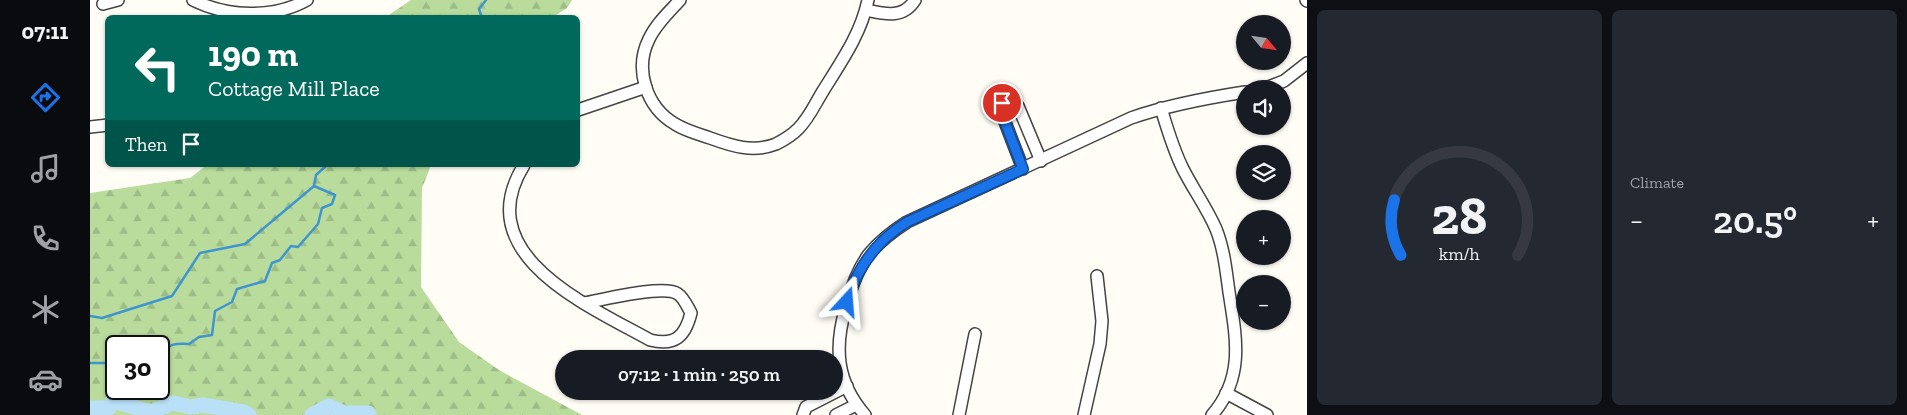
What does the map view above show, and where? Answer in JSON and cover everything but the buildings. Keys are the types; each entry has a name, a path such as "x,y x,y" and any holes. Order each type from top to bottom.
{"street":[{"path":"104,4 118,0"},
{"path":"193,0 237,15"},
{"path":"248,15 276,11 307,0"},
{"path":"680,0 654,30 646,46 643,74 646,87 654,104 660,112 682,128 737,147 755,148 775,144 791,135 805,121 851,45 867,5 889,15 902,13 915,0"},
{"path":"1285,80 1307,64"},
{"path":"580,109 646,87"},
{"path":"865,415 856,405 840,364 840,330 851,286 870,254 882,240 907,222 1131,118 1192,100 1236,93"},
{"path":"1023,169 1000,109 1002,103 1010,101 1018,106 1041,161"},
{"path":"1161,108 1182,167 1215,227 1225,259 1237,350 1234,370 1226,393 1212,415"},
{"path":"90,127 105,125"},
{"path":"523,167 513,189 510,208 512,224 518,242 533,264 550,280 569,295 650,340 664,344 677,340 687,327 691,313 685,302 676,292 661,289 584,303"},
{"path":"1084,415 1096,367 1101,336 1102,322 1097,276"},
{"path":"959,415 975,334"},
{"path":"802,415 806,407 847,386"},
{"path":"1226,393 1267,415"},
{"path":"836,415 856,405"}],"green space":[{"path":"411,0 572,0 567,8 556,15 389,15"},
{"path":"204,167 430,167 422,188 421,287 459,342 499,370 582,415 90,415 90,193 190,178"}],"waterway":[{"path":"481,15 479,9 486,0"},
{"path":"170,346 189,344 199,337 212,335 215,311 232,302 237,289 265,281 272,263 280,260 291,246 298,247 318,224 322,208 332,204 335,195 314,186 316,175 325,167"},
{"path":"90,316 102,318 172,296 200,253 245,244 314,186"},
{"path":"90,363 105,363"},
{"path":"90,408 109,408 113,401 151,412 173,403 190,407 203,405 244,412 249,415"},
{"path":"312,415 329,406 344,413 368,413 369,415"}],"route":[{"path":"847,302 851,286 859,270 882,240 895,229 1023,169 1000,109 1002,103"}]}
